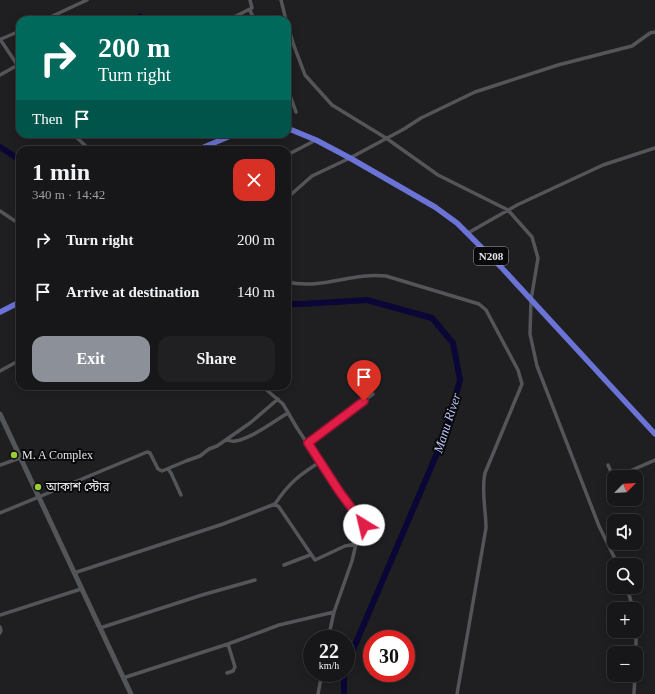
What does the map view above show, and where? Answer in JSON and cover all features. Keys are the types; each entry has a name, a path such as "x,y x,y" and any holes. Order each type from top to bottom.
{"highway":[{"name":"N208","path":"291,130 316,140 350,158 435,207 457,222 655,434"},
{"path":"206,146 226,138"},
{"path":"0,312 16,304"}],"main road":[{"path":"0,414 131,694"}],"street":[{"path":"53,16 88,0"},
{"path":"250,0 252,6 250,10 252,16"},
{"path":"281,0 286,16"},
{"path":"236,16 250,10"},
{"path":"291,195 310,178 350,158 421,118 475,92 558,65 632,46 650,33 655,32"},
{"path":"16,33 0,39 16,62"},
{"path":"291,35 305,76 332,105 386,138 438,175 508,210 532,237 538,258 531,300 530,334 537,366 599,526 615,558"},
{"path":"0,75 16,66"},
{"path":"291,98 296,112"},
{"path":"77,138 86,146"},
{"path":"291,153 316,140"},
{"path":"468,233 508,210 603,165 655,148"},
{"path":"0,211 16,220"},
{"path":"291,283 299,285 318,284 374,274 386,276 479,304 486,310 518,370 522,384 483,481 486,528 457,694"},
{"path":"0,371 16,362"},
{"path":"267,390 278,399 364,525 364,531 356,544 352,561 334,612 330,630"},
{"path":"308,443 373,394"},
{"path":"0,513 147,452 150,453 160,471 200,456 250,423 278,399"},
{"path":"226,440 234,442 246,437 288,413"},
{"path":"0,465 20,458"},
{"path":"608,465 613,476 616,476 655,460"},
{"path":"74,573 223,524 275,504 288,485 297,477 320,462"},
{"path":"168,469 181,495"},
{"path":"275,504 279,507 310,555 315,560 345,546 356,544"},
{"path":"284,565 310,555"},
{"path":"100,628 202,595 255,580"},
{"path":"0,615 81,588"},
{"path":"123,678 228,644 279,625 334,612"},
{"path":"0,627 0,633"},
{"path":"227,673 233,671 235,667 228,644"},
{"path":"318,694 320,682"},
{"path":"634,694 635,682"}],"shaded area":[{"path":"141,13 143,16 134,16"}],"waterway":[{"name":"Manu River","path":"0,147 16,157"},
{"name":"Manu River","path":"291,304 367,300 432,318 453,343 460,380 444,437 355,645"},
{"name":"Manu River","path":"344,682 344,694"}],"place":[{"name":"M. A Complex","path":"14,455"},
{"name":"আকাশ স্টোর","path":"38,487"}],"route":[{"path":"364,401 308,443 339,491 364,525"}]}
